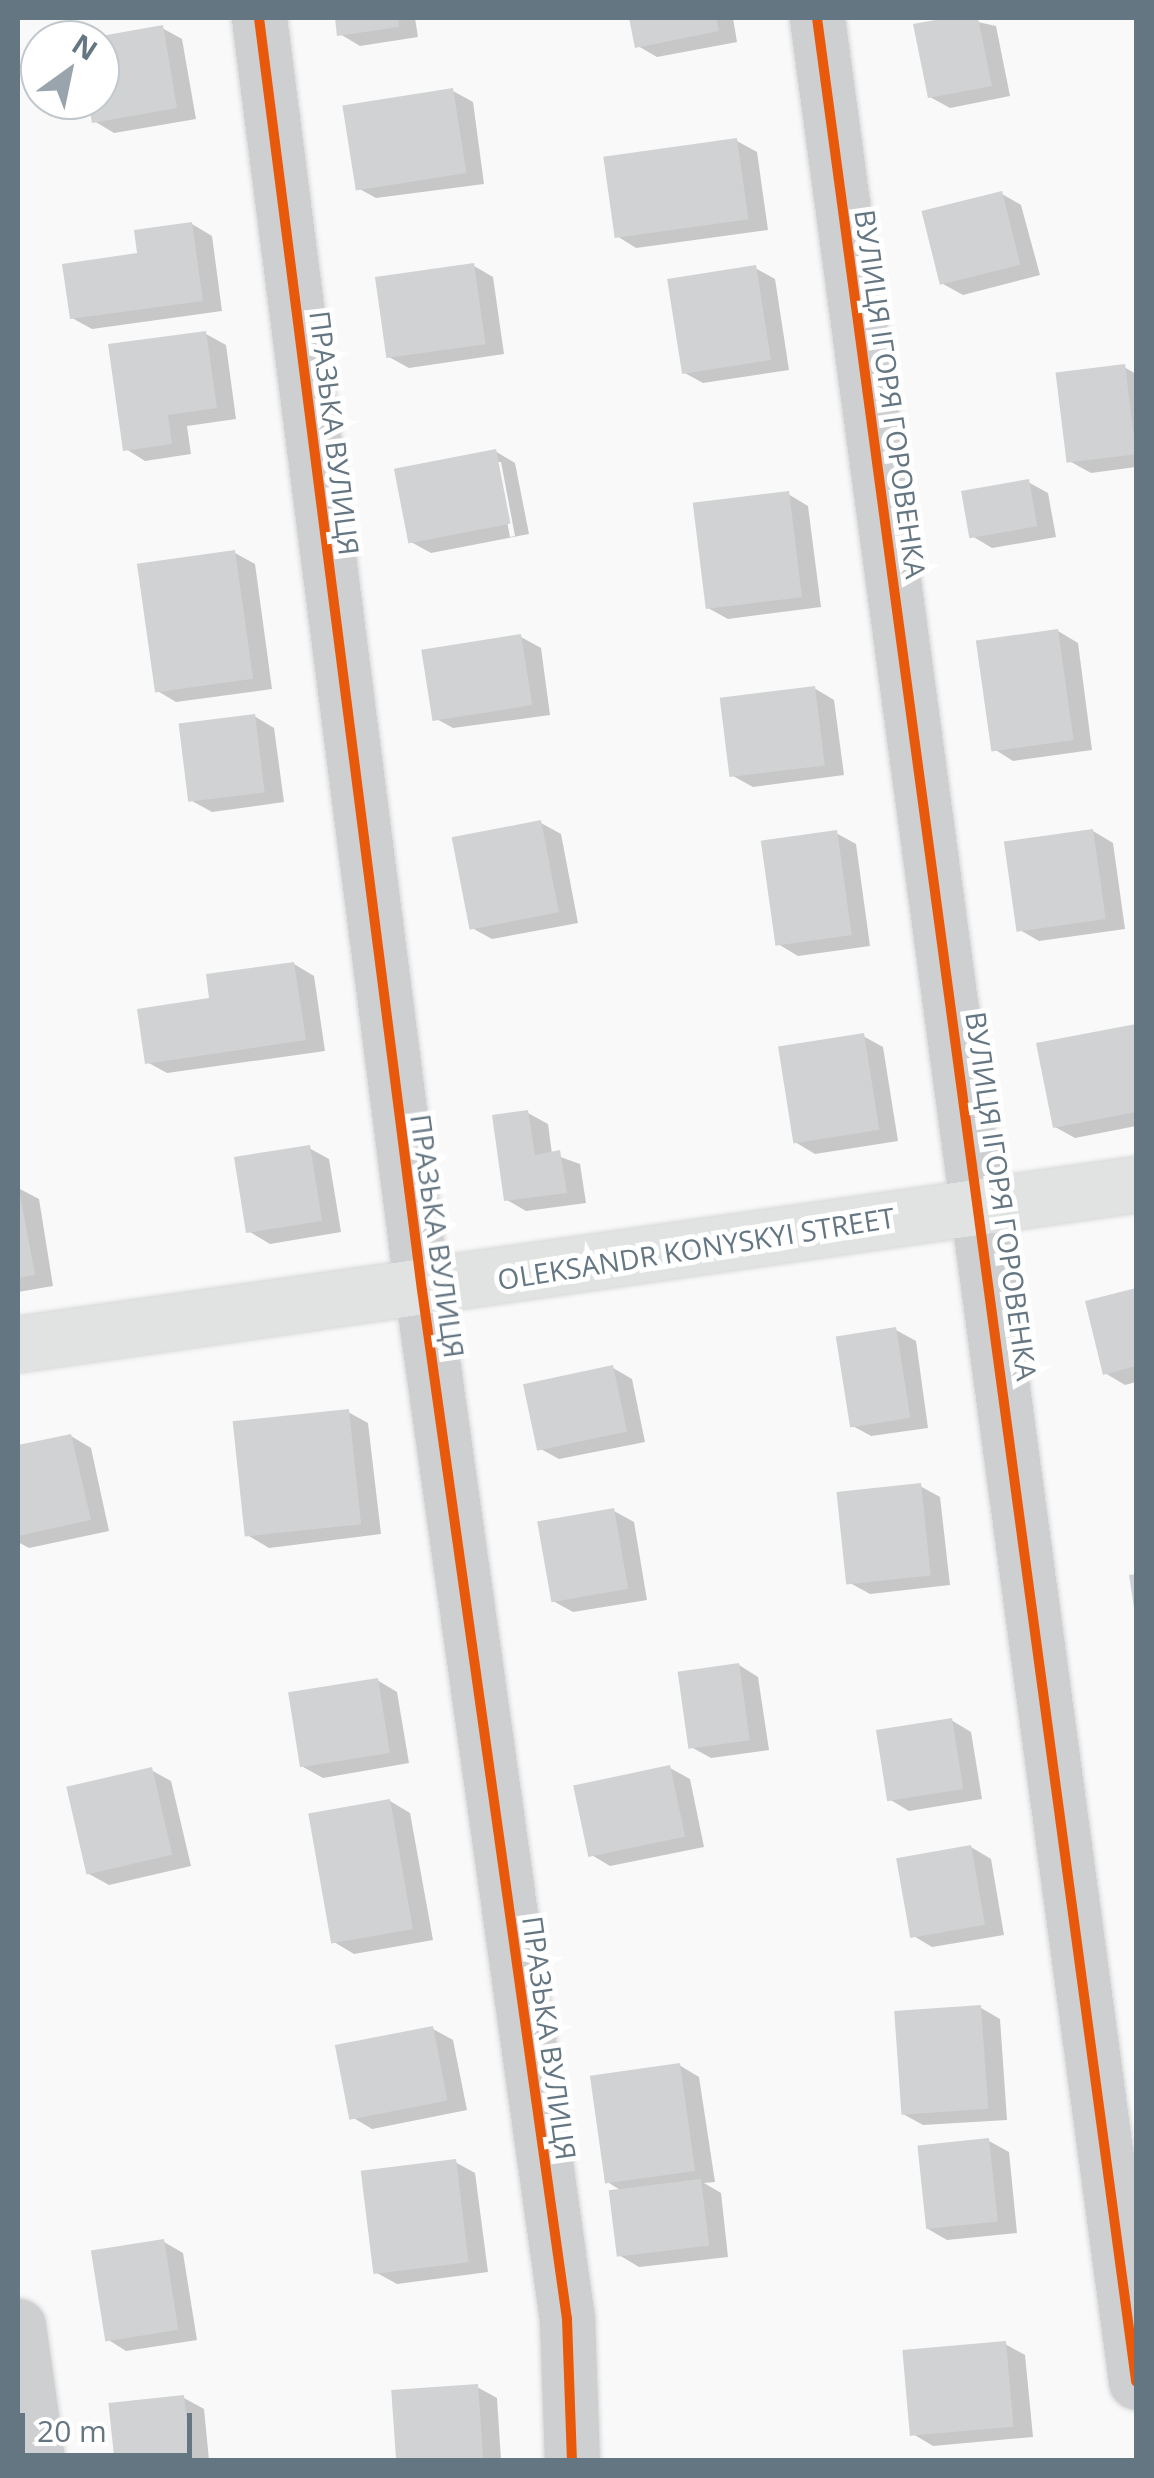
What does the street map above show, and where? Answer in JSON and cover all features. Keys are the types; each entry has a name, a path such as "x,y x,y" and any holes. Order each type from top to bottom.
{"street":[{"name":"ПРАЗЬКА ВУЛИЦЯ","path":"259,18 422,1290 568,2319 572,2460"},
{"name":"ВУЛИЦЯ ІГОРЯ ГОРОВЕНКА","path":"817,18 981,1206 1136,2382"},
{"name":"OLEKSANDR KONYSKYI STREET","path":"18,1344 422,1290 1136,1184"},
{"path":"18,2326 37,2460"}],"building":[{"path":"335,18 398,18 399,27 337,36"},
{"path":"629,18 716,18 719,31 635,48"},
{"path":"978,18 992,86 928,98 913,24"},
{"path":"163,25 177,108 120,118 120,33"},
{"path":"453,88 466,173 356,190 342,106"},
{"path":"737,138 748,219 615,238 603,157"},
{"path":"1002,191 1020,265 940,285 921,211"},
{"path":"192,222 203,301 70,319 62,264 137,253 134,230"},
{"path":"474,263 485,344 386,358 375,277"},
{"path":"756,265 771,360 682,374 667,279"},
{"path":"206,331 217,408 168,415 172,444 123,451 108,344"},
{"path":"1125,364 1136,454 1067,463 1056,373"},
{"path":"496,449 511,524 408,543 394,469"},
{"path":"1029,479 1037,526 969,538 961,491"},
{"path":"789,491 802,597 706,609 693,503"},
{"path":"235,550 253,679 155,693 137,564"},
{"path":"1058,629 1074,740 991,751 976,641"},
{"path":"521,634 532,705 433,721 421,650"},
{"path":"815,686 825,765 729,777 720,698"},
{"path":"255,714 265,792 188,802 179,723"},
{"path":"541,820 559,912 470,930 452,837"},
{"path":"1093,829 1106,919 1017,932 1004,842"},
{"path":"837,830 852,935 776,946 761,841"},
{"path":"294,962 306,1040 145,1064 137,1009 209,998 206,974"},
{"path":"1136,1024 1136,1112 1053,1128 1036,1043"},
{"path":"864,1033 879,1130 793,1143 778,1047"},
{"path":"528,1110 535,1155 560,1150 567,1193 504,1201 492,1115"},
{"path":"310,1145 322,1221 246,1233 234,1157"},
{"path":"18,1184 35,1275 18,1278"},
{"path":"1136,1288 1136,1366 1103,1375 1085,1301"},
{"path":"896,1327 910,1418 850,1427 836,1337"},
{"path":"613,1365 627,1432 537,1451 523,1384"},
{"path":"349,1409 361,1524 245,1537 233,1421"},
{"path":"71,1434 91,1520 18,1536 18,1445"},
{"path":"921,1483 931,1575 846,1584 836,1492"},
{"path":"614,1508 628,1589 551,1602 537,1522"},
{"path":"1136,1574 1136,1607 1134,1608 1129,1575"},
{"path":"739,1663 750,1740 688,1749 678,1672"},
{"path":"378,1678 390,1753 300,1767 288,1692"},
{"path":"952,1718 963,1789 887,1801 876,1730"},
{"path":"670,1765 685,1836 588,1857 573,1786"},
{"path":"152,1767 172,1855 87,1874 66,1787"},
{"path":"390,1799 413,1929 331,1943 308,1813"},
{"path":"971,1845 985,1925 910,1938 896,1858"},
{"path":"981,2005 988,2109 901,2115 894,2011"},
{"path":"433,2026 448,2101 349,2120 335,2045"},
{"path":"680,2063 695,2171 605,2184 590,2076"},
{"path":"989,2138 998,2222 926,2229 917,2146"},
{"path":"456,2159 469,2262 373,2274 361,2171"},
{"path":"701,2179 709,2246 617,2257 609,2190"},
{"path":"164,2239 178,2330 105,2341 91,2251"},
{"path":"1006,2341 1013,2427 910,2436 902,2350"},
{"path":"478,2384 483,2460 396,2460 391,2390"},
{"path":"184,2395 191,2460 114,2460 108,2403"}],"cycle path":[{"path":"259,18 422,1290 567,2319 572,2460"},
{"path":"817,18 1136,2382"}]}
